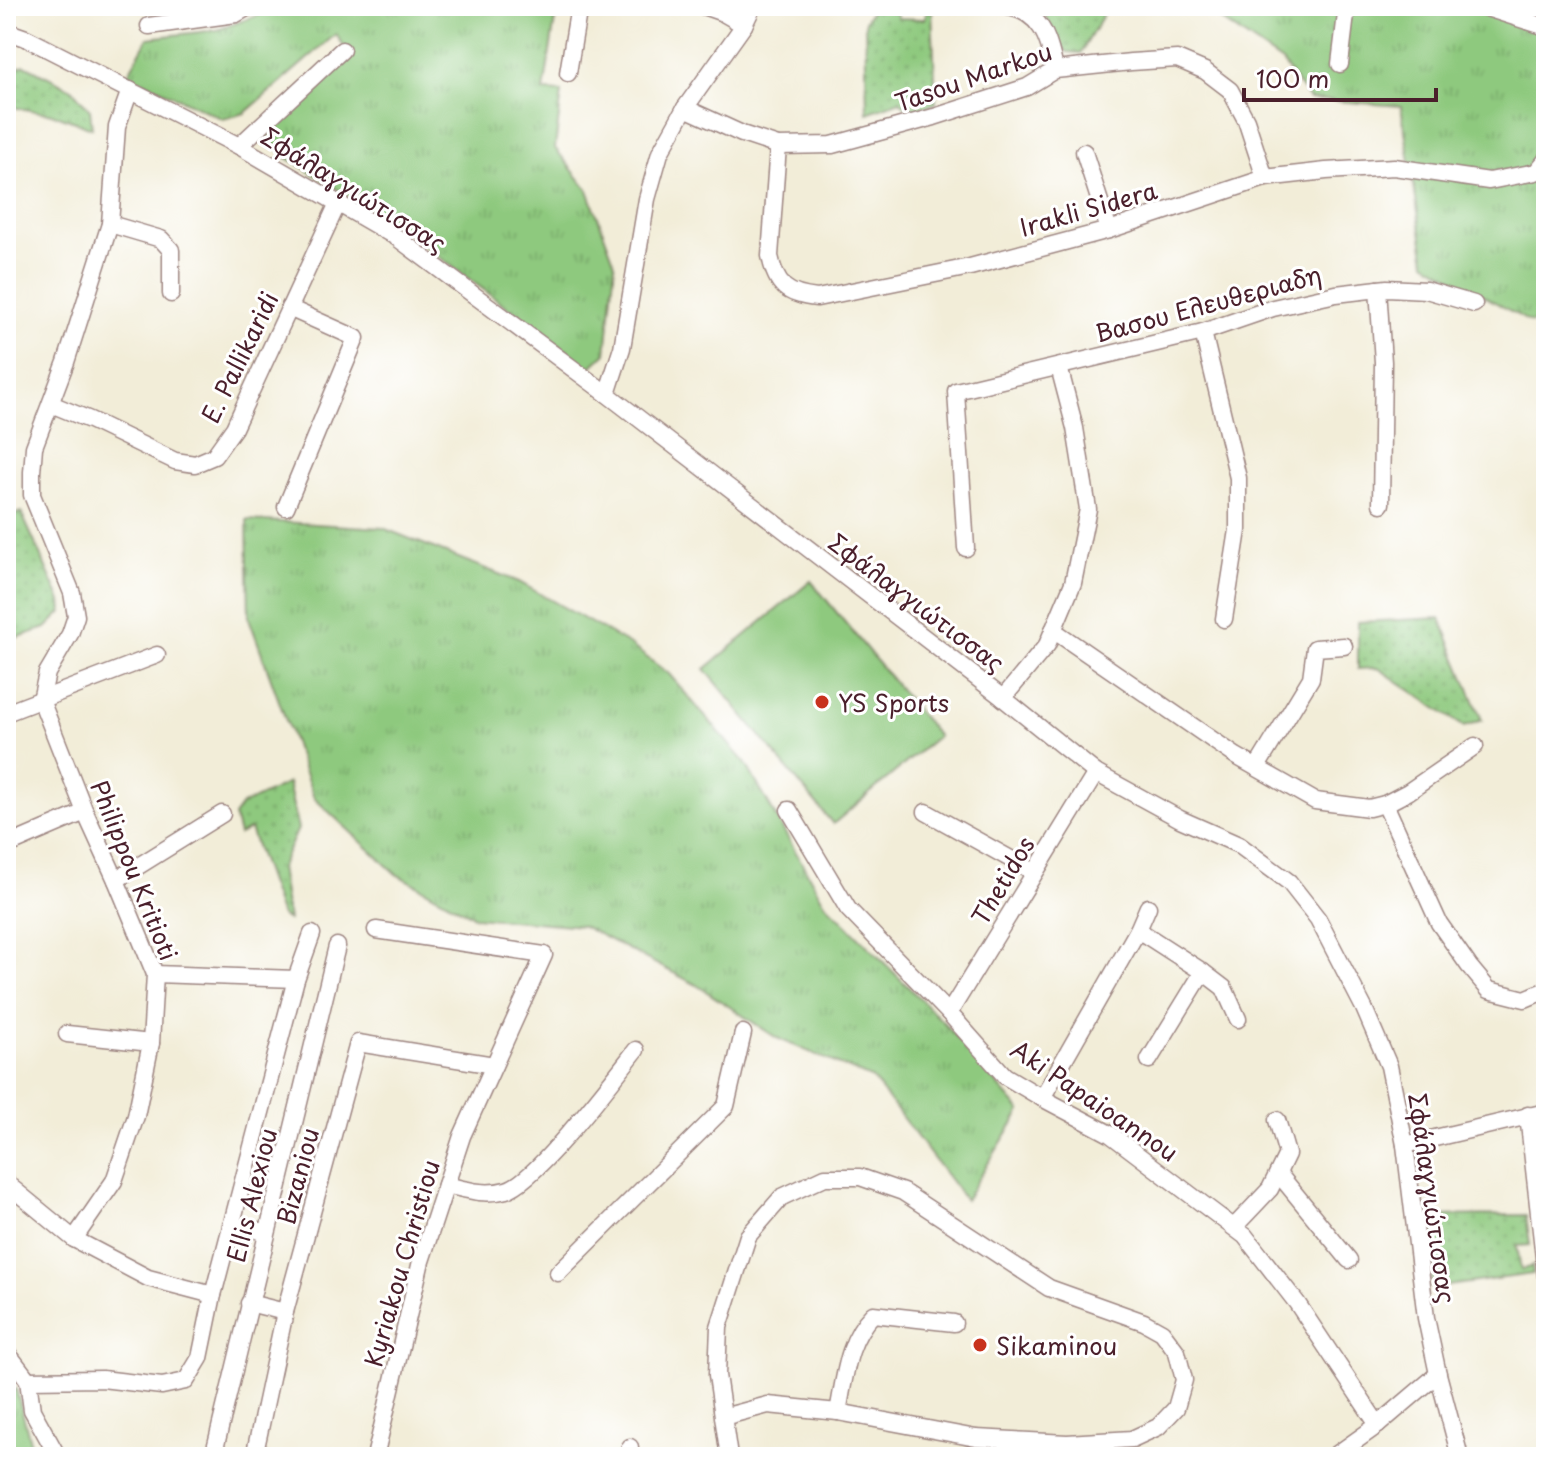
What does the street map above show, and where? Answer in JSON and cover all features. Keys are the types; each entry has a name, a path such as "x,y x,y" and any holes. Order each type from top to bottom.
{"street":[{"path":"149,26 236,14 250,6"},
{"path":"568,73 579,6"},
{"path":"703,6 744,25"},
{"path":"607,394 622,348 647,199 660,153 685,108 744,25 753,6"},
{"path":"1004,6 1016,8 1035,18 1050,43 1055,70"},
{"path":"1340,64 1347,6"},
{"path":"1480,6 1546,27"},
{"name":"Σφάλαγγιώτισσας","path":"6,31 26,38 239,146 408,246 607,394 1096,773 1180,819 1239,845 1289,882 1318,919 1364,1008 1389,1066 1405,1145 1426,1318 1460,1457"},
{"path":"239,146 342,50"},
{"name":"Tasou Markou","path":"685,108 742,134 778,146 832,145 1027,87 1055,70 1177,59 1205,71 1230,90 1246,120 1265,178"},
{"path":"41,700 47,673 70,634 76,616 72,593 32,495 34,447 110,224 117,127 130,90"},
{"name":"Irakli Sidera","path":"778,146 770,256 774,273 783,287 800,296 817,298 970,267 1109,230 1265,178 1394,167 1489,181 1536,172 1546,160"},
{"path":"1084,152 1109,230"},
{"name":"E. Pallikaridi","path":"51,404 175,461 195,464 214,456 234,428 338,203"},
{"path":"110,224 161,239 171,250 171,294"},
{"path":"1378,289 1383,362 1381,504"},
{"name":"Βασου Ελευθεριαδη","path":"966,548 956,391 1203,332 1273,308 1336,294 1378,289 1426,290 1474,304"},
{"path":"286,507 356,338 289,308"},
{"path":"1203,332 1238,478 1238,530 1224,619"},
{"path":"1003,698 1047,645 1073,583 1088,509 1075,428 1059,367"},
{"path":"1053,630 1236,756 1315,801 1369,808 1385,804 1475,746"},
{"path":"1257,767 1311,678 1315,648 1344,646"},
{"path":"6,713 157,655"},
{"name":"Philippou Kritioti","path":"41,700 155,974 151,1043 136,1116 114,1181 74,1239"},
{"name":"Thetidos","path":"949,1013 1096,773"},
{"path":"1385,804 1439,923 1489,990 1525,999 1546,990"},
{"name":"Aki Papaioannou","path":"789,810 848,909 1005,1076 1110,1134 1245,1236 1297,1303 1378,1425"},
{"path":"6,846 85,812"},
{"path":"926,812 1034,872"},
{"path":"116,880 222,814"},
{"path":"1042,1098 1138,930 1148,907"},
{"name":"Kyriakou Christiou","path":"375,1457 421,1261 462,1136 544,955 376,930"},
{"path":"1138,930 1224,988 1238,1019"},
{"name":"Ellis Alexiou","path":"28,1380 102,1379 162,1386 186,1381 200,1358 231,1225 296,979 312,934"},
{"name":"Ellis Alexiou","path":"213,1457 337,946"},
{"path":"1149,1060 1203,972"},
{"path":"155,974 296,979"},
{"path":"558,1273 726,1106 743,1033"},
{"path":"67,1034 151,1043"},
{"name":"Bizaniou","path":"254,1457 285,1312 358,1043 494,1065"},
{"path":"446,1185 484,1194 511,1190 543,1163 636,1050"},
{"path":"1405,1145 1546,1112"},
{"path":"1528,1115 1546,1276"},
{"path":"1234,1227 1270,1189 1287,1154 1277,1120"},
{"path":"1278,1173 1349,1260"},
{"path":"723,1417 768,1405 838,1412 976,1438 1067,1443 1132,1439 1158,1427 1176,1408 1184,1380 1177,1352 1162,1332 1144,1322 1049,1288 903,1192 860,1177 825,1177 782,1197 748,1236 719,1327 717,1375 723,1417 729,1457"},
{"path":"6,1183 74,1239 148,1278 213,1295"},
{"path":"231,1225 266,1232"},
{"path":"249,1303 285,1312"},
{"path":"838,1412 850,1350 865,1322 873,1314 954,1323"},
{"path":"6,1351 28,1380 32,1410 58,1457"},
{"path":"1333,1457 1378,1425 1438,1374"}],"green space":[{"path":"275,6 557,6 544,91 562,92 555,148 588,190 615,264 606,353 590,368 404,231 284,156 268,135 288,110 349,55 336,34 245,113 223,119 128,74 148,38 217,30 270,11"},
{"path":"894,6 898,18 924,19 928,10 932,10 936,103 912,110 900,101 867,113 865,21 873,8"},
{"path":"1035,6 1103,6 1103,15 1081,53 1067,52 1046,17"},
{"path":"1201,6 1546,6 1546,319 1531,323 1426,262 1401,106 1309,99 1282,62"},
{"path":"6,64 14,68 25,65 72,89 90,110 92,128 53,114 6,106"},
{"path":"21,512 61,601 62,612 46,628 6,641 6,518"},
{"path":"247,520 383,528 519,582 630,645 669,674 746,764 824,902 945,1024 1021,1111 965,1200 873,1079 777,1038 695,984 583,926 475,917 396,874 314,798 249,618"},
{"name":"YS Sports","path":"811,581 938,736 833,824 705,669"},
{"path":"1440,618 1482,720 1464,727 1378,668 1358,669 1358,622"},
{"path":"288,783 298,829 280,868 288,920 281,916 250,829 239,835 234,816 242,805"},
{"path":"1526,1215 1530,1245 1517,1246 1521,1270 1532,1266 1533,1274 1433,1288 1421,1216"},
{"path":"16,1389 32,1457 6,1457 6,1392"}],"place":[{"name":"YS Sports","path":"822,702"},
{"name":"Sikaminou","path":"980,1345"}]}
